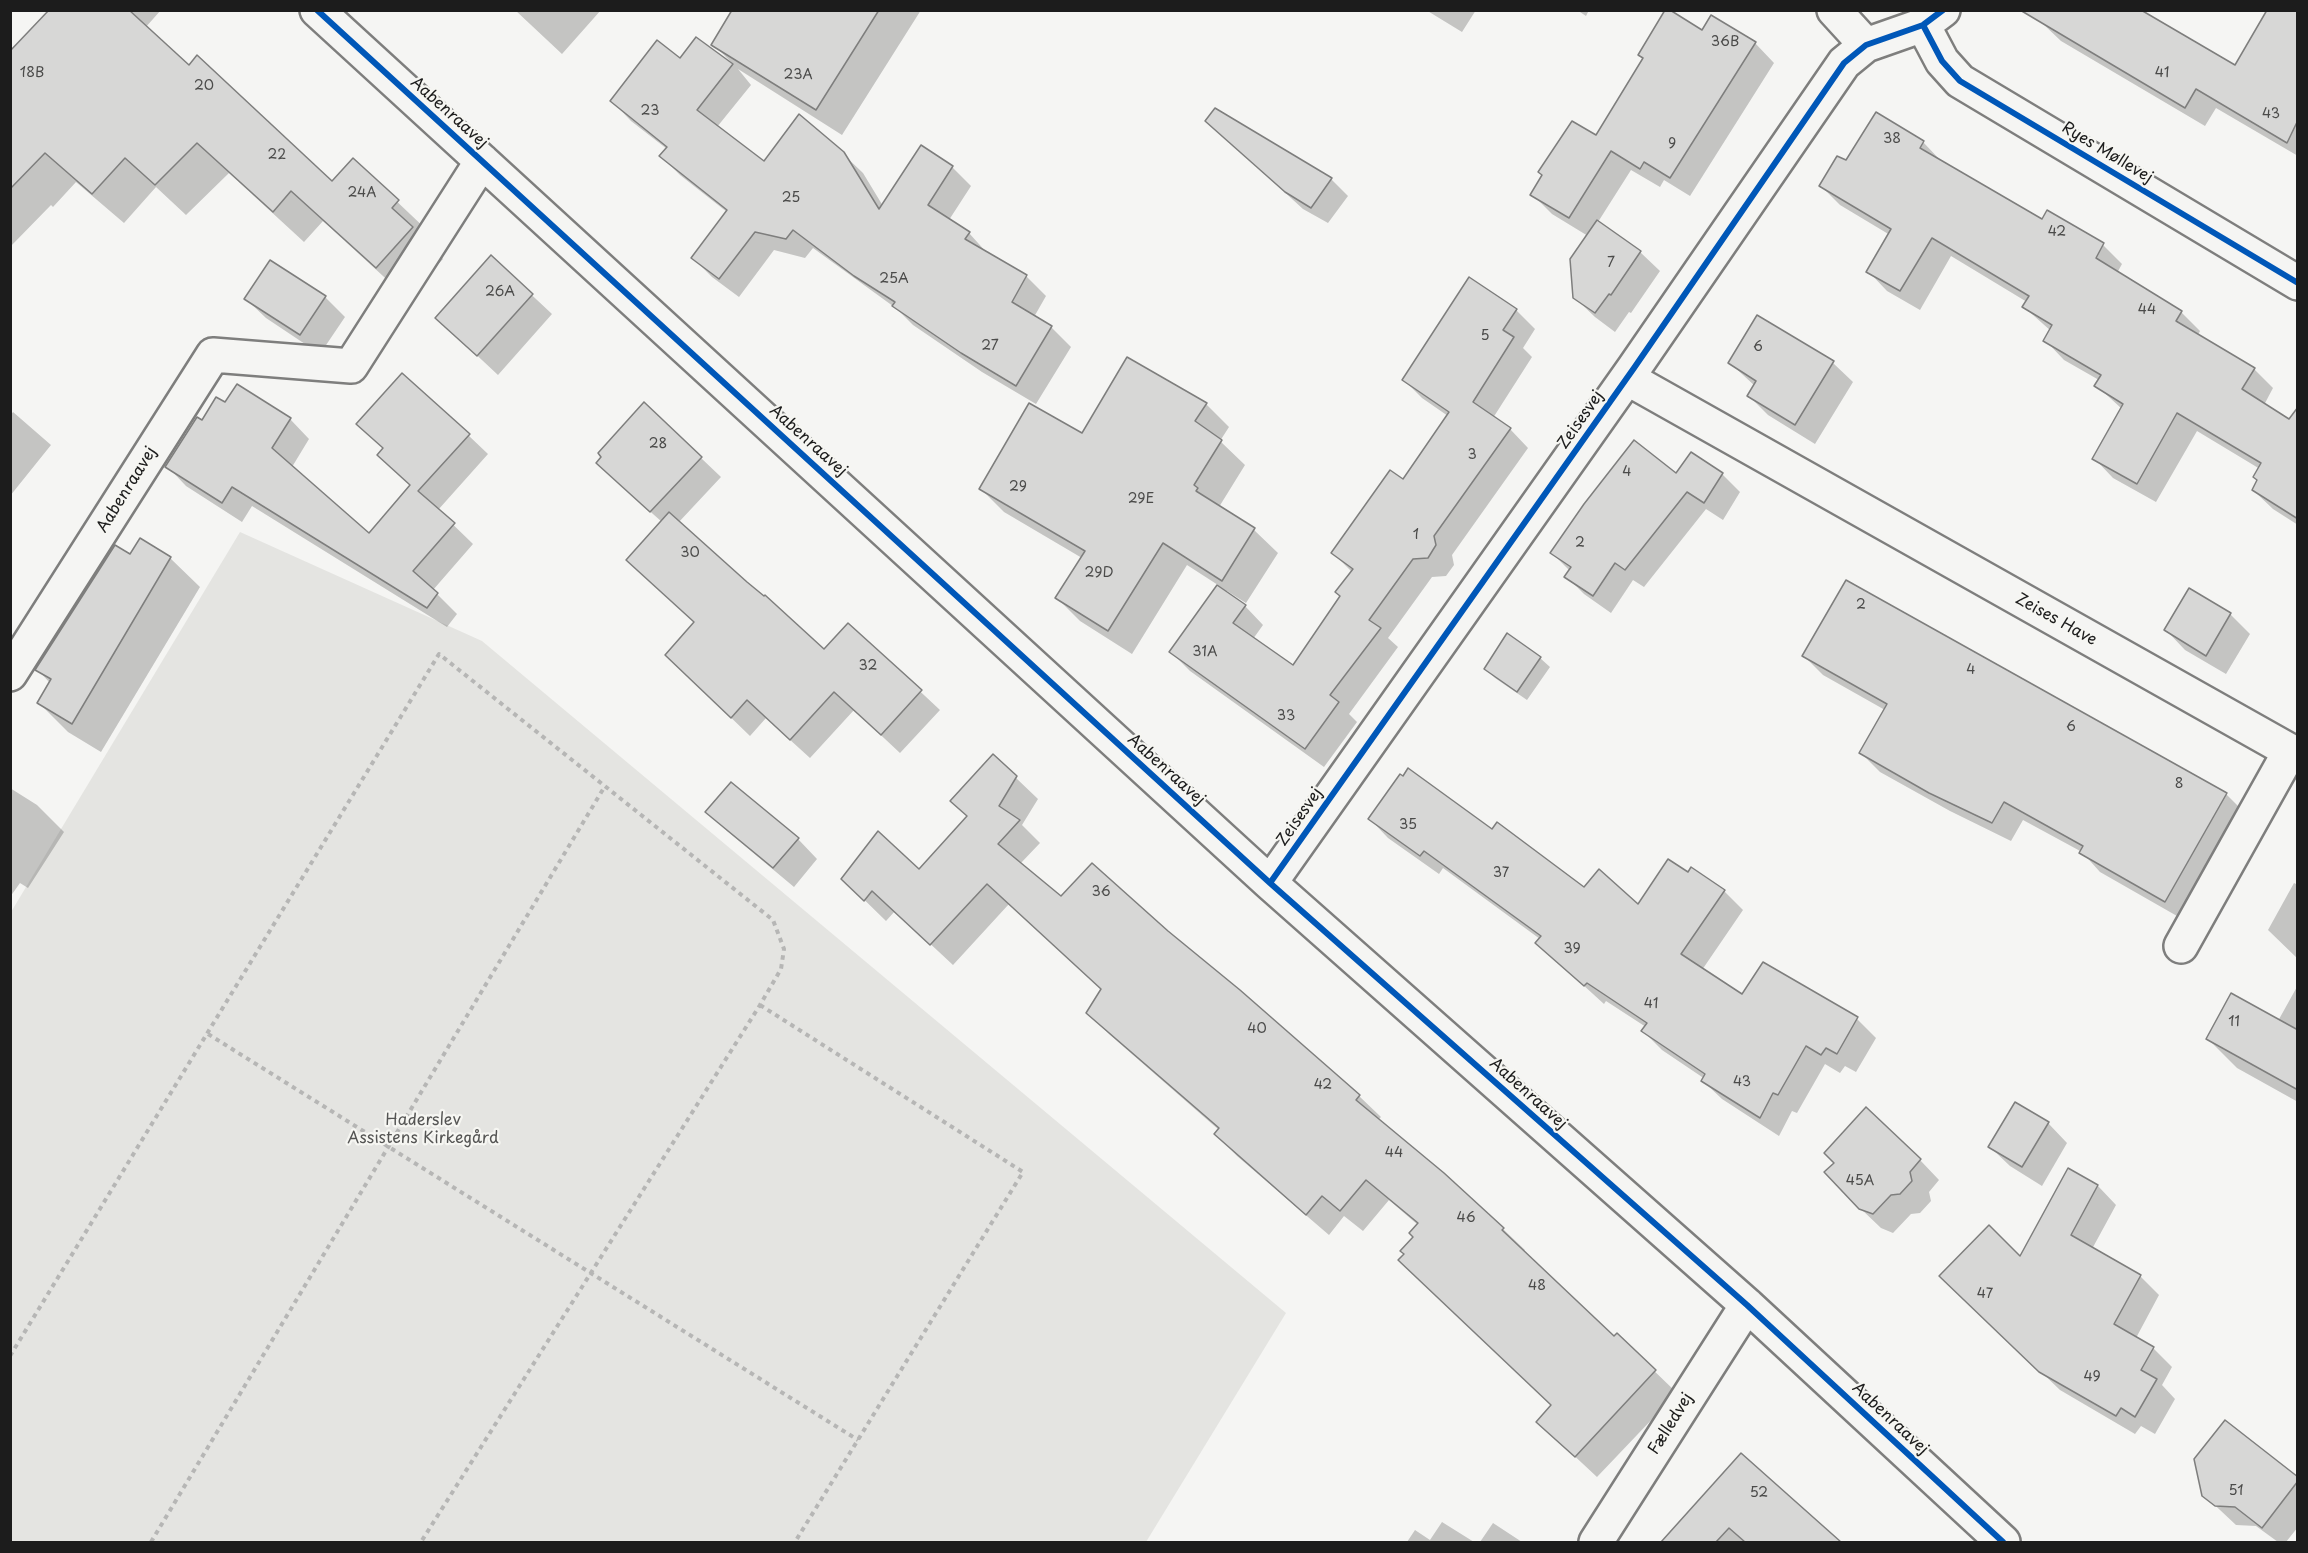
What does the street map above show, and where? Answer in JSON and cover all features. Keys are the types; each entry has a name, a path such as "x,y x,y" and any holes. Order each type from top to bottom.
{"street":[{"name":"Aabenraavej","path":"317,10 1270,883 1746,1305 2003,1542"},
{"path":"1834,10 1866,45"},
{"name":"Zeisesvej","path":"1270,883 1627,378 1844,63 1866,45 1933,18"},
{"name":"Ryes Møllevej","path":"1933,18 1942,61 1960,81 2298,282"},
{"name":"Aabenraavej","path":"10,674 213,355 351,366 482,161"},
{"name":"Zeises Have","path":"1627,378 2290,751 2181,946"},
{"name":"Fælledvej","path":"1596,1542 1746,1305"}],"path":[{"path":"10,1356 439,654 773,920 784,949 781,969 760,1005 421,1542"},
{"path":"151,1542 605,786"},
{"path":"760,1005 1023,1172 795,1542"},
{"path":"208,1034 858,1440"}],"green space":[{"name":"Haderslev Assistens Kirkegård","path":"240,532 482,641 1286,1313 1146,1542 11,1542 11,912"}],"building":[{"path":"49,10 129,10 189,65 197,55 332,181 353,158 399,200 392,208 413,227 376,268 291,191 273,212 197,143 155,185 125,158 92,194 45,153 10,189 10,51"},
{"path":"732,10 879,10 816,110 711,45"},
{"path":"1665,10 1670,10 1702,30 1711,15 1756,42 1670,178 1644,162 1640,169 1611,151 1569,218 1530,195 1542,175 1538,172 1572,121 1596,135 1643,58 1638,55"},
{"path":"2020,10 2141,10 2235,65 2267,10 2298,10 2298,120 2287,143 2196,89 2185,108"},
{"path":"696,37 733,64 697,110 764,161 799,114 844,152 879,209 921,145 953,166 928,205 970,232 965,239 1027,275 1012,302 1052,326 1016,386 961,353 892,306 895,302 854,276 793,230 786,239 755,232 719,279 691,258 727,210 659,156 667,147 610,101 657,40 680,58"},
{"path":"1215,108 1332,178 1311,208 1285,192 1205,121"},
{"path":"1876,112 1924,141 1920,148 2042,219 2047,210 2104,243 2096,258 2182,311 2176,321 2255,368 2242,389 2289,419 2298,407 2298,519 2252,490 2257,480 2253,477 2261,463 2177,413 2137,484 2092,459 2123,404 2094,386 2101,375 2043,341 2052,325 2022,307 2029,296 1932,238 1900,291 1866,272 1891,229 1819,186 1837,156 1846,160"},
{"path":"1597,220 1641,251 1611,295 1609,294 1595,313 1573,298 1570,259"},
{"path":"491,255 533,294 477,356 435,318"},
{"path":"270,260 326,296 300,335 244,299"},
{"path":"1469,277 1517,309 1503,330 1514,337 1473,402 1511,428 1434,536 1436,545 1428,558 1413,559 1369,620 1381,628 1330,695 1339,702 1305,749 1169,652 1217,585 1246,605 1233,623 1293,665 1340,596 1335,592 1353,569 1331,553 1390,470 1403,479 1449,412 1402,380"},
{"path":"1757,315 1834,361 1795,425 1747,396 1756,381 1728,363"},
{"path":"1127,357 1207,403 1195,421 1222,440 1194,485 1198,488 1196,491 1255,528 1222,581 1163,543 1108,631 1055,598 1085,551 979,489 1029,403 1082,433"},
{"path":"402,373 470,434 418,491 455,523 413,571 438,593 427,608 232,487 222,503 165,467 197,417 202,420 216,397 225,402 237,384 291,418 272,448 369,533 410,485 377,455 383,448 356,424"},
{"path":"644,402 702,457 650,512 596,463 601,457 598,453"},
{"path":"1634,440 1676,473 1691,452 1723,473 1704,503 1687,492 1625,570 1615,563 1593,596 1564,577 1571,567 1550,553 1584,504"},
{"path":"669,512 824,649 848,623 922,690 881,735 834,692 790,740 747,700 731,718 665,655 694,622 626,560"},
{"path":"140,538 171,557 72,724 37,703 51,679 35,670 115,545 130,554"},
{"path":"1846,580 2227,793 2165,902 2079,853 2083,846 2004,802 1992,823 1929,793 1859,753 1887,704 1802,656"},
{"path":"2189,588 2231,613 2206,656 2164,630"},
{"path":"1507,633 1541,657 1517,692 1484,669"},
{"path":"993,754 1017,776 999,806 1020,820 998,844 1061,896 1092,863 1360,1095 1356,1100 1444,1173 1504,1228 1502,1230 1614,1336 1617,1333 1656,1370 1575,1457 1536,1422 1551,1405 1398,1260 1404,1254 1400,1251 1413,1237 1409,1233 1418,1223 1366,1180 1340,1211 1322,1196 1306,1215 1214,1134 1219,1128 1086,1013 1101,989 987,884 930,945 872,891 864,901 841,879 878,831 919,869 967,816 950,801"},
{"path":"1408,768 1492,829 1497,822 1584,887 1599,869 1638,904 1668,859 1688,872 1691,867 1725,890 1681,954 1742,994 1763,962 1858,1017 1837,1054 1826,1048 1821,1055 1806,1046 1778,1095 1773,1093 1760,1118 1701,1081 1705,1074 1641,1031 1647,1023 1587,983 1584,986 1535,943 1541,936 1424,851 1420,856 1368,819 1400,774 1403,776"},
{"path":"731,782 799,838 773,868 705,812"},
{"path":"2231,993 2298,1030 2298,1090 2206,1039"},
{"path":"2015,1102 2049,1122 2022,1167 1988,1147"},
{"path":"1866,1107 1921,1159 1910,1172 1912,1181 1900,1194 1891,1195 1873,1214 1859,1209 1824,1172 1834,1163 1824,1153"},
{"path":"2068,1168 2098,1185 2071,1235 2141,1275 2114,1324 2154,1347 2141,1370 2157,1379 2135,1417 2121,1408 2116,1416 2039,1372 1939,1276 1989,1225 2020,1256"},
{"path":"2225,1420 2298,1477 2298,1481 2262,1528 2235,1507 2215,1506 2202,1496 2194,1459"},
{"path":"1741,1453 1841,1542 1745,1542 1729,1528 1716,1542 1661,1542"}],"cycle path":[{"path":"317,10 1270,883 1747,1305 2003,1542"},
{"path":"1270,883 1634,368 1844,63 1866,45 1923,25 1943,10"},
{"path":"1923,25 1942,61 1960,81 2298,283"}]}
